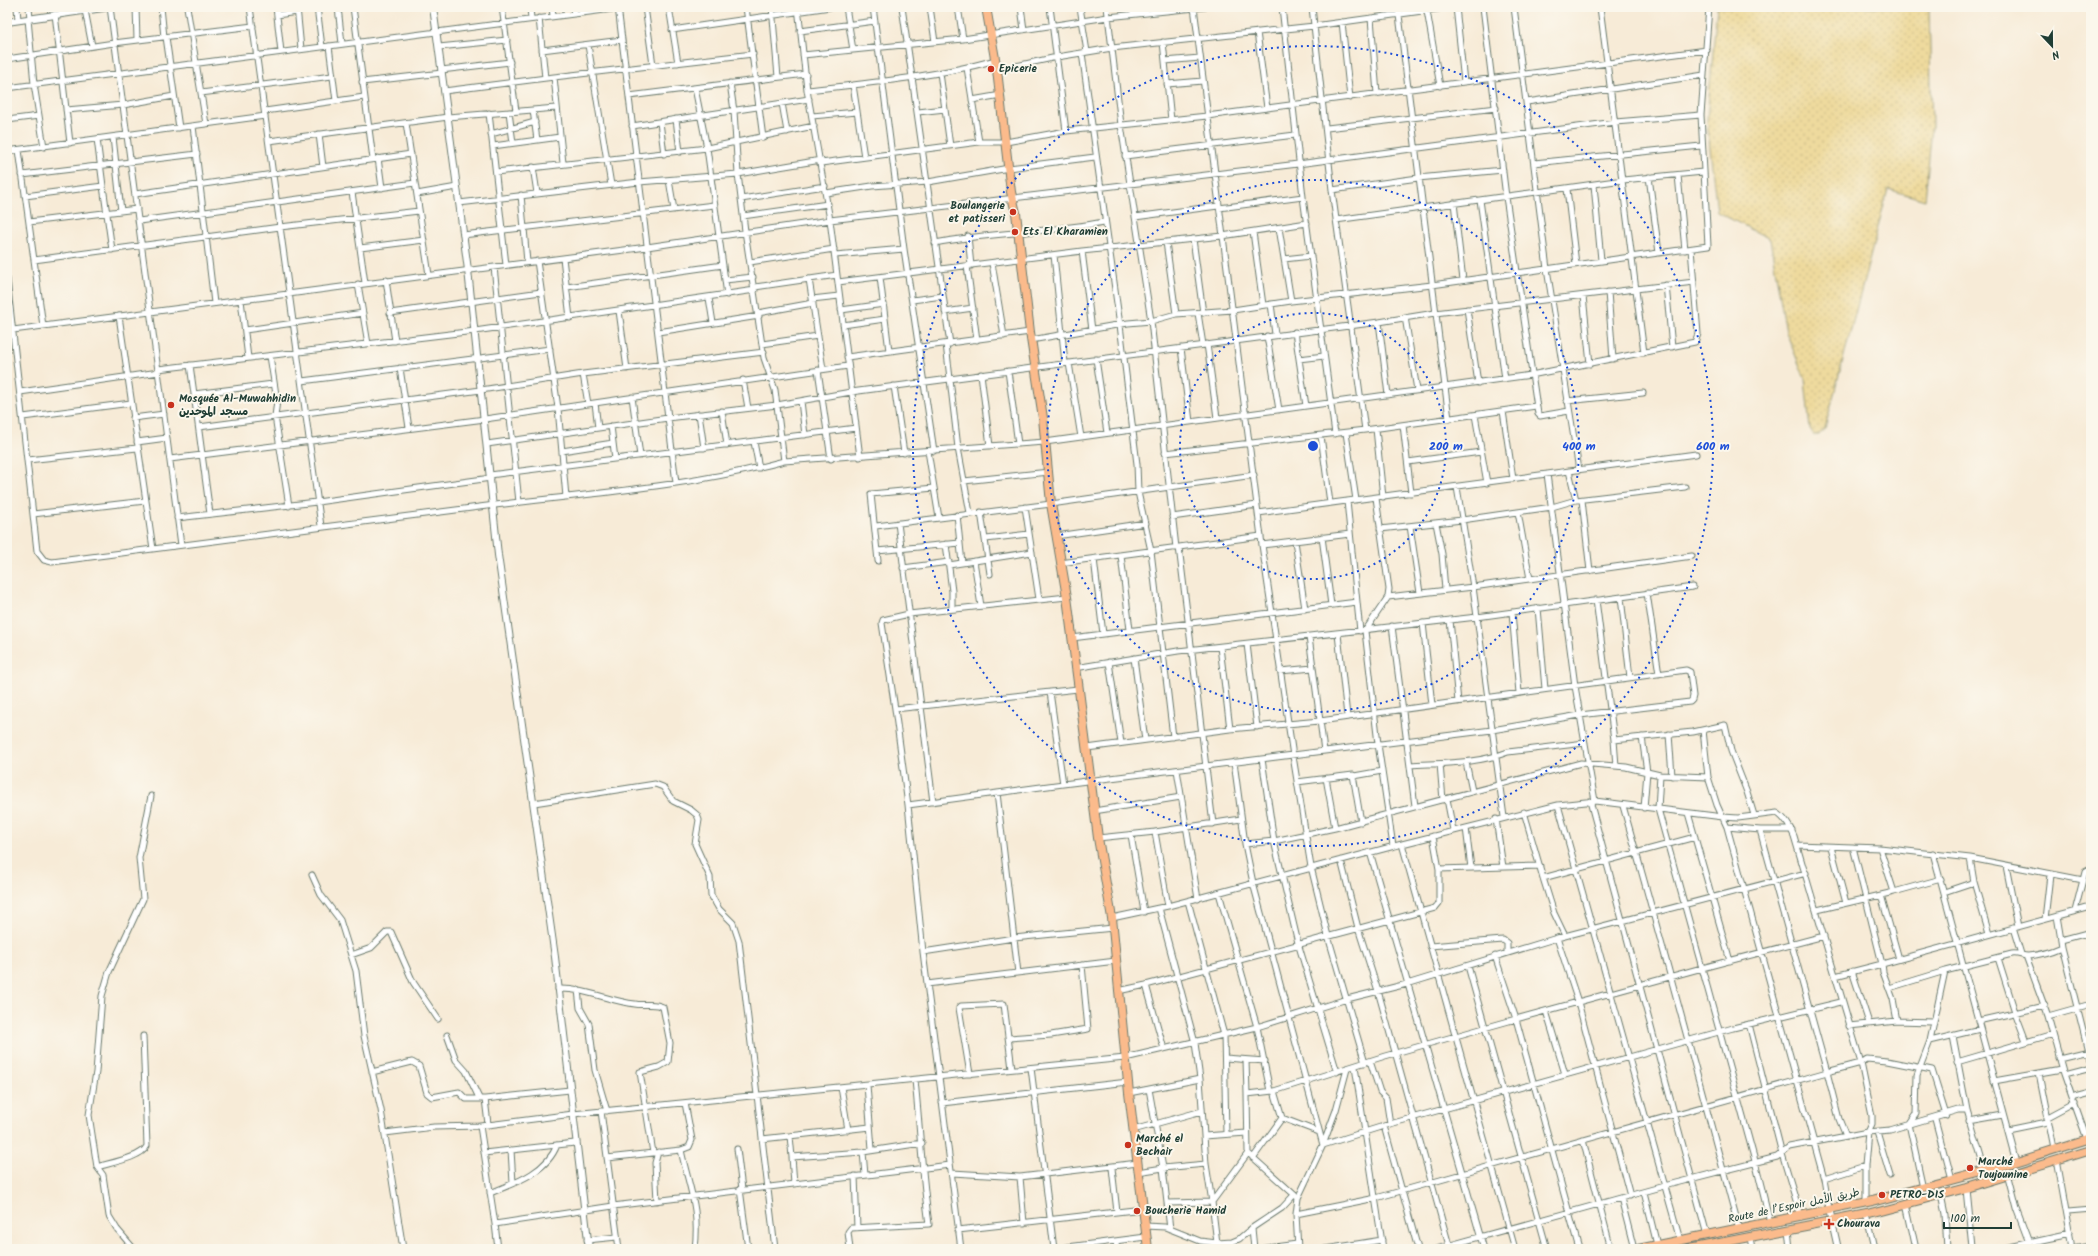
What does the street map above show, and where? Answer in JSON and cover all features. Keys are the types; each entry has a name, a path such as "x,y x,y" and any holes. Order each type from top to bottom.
{"main road":[{"path":"986,7 996,60 1030,336 1046,442 1051,504 1067,597 1075,668 1087,748 1089,781 1112,918 1125,1058 1148,1249"},
{"name":"Route de l’Espoir طريق الأمل","path":"1638,1249 1829,1209 1865,1203 1985,1171 2089,1139"},
{"name":"Route de l’Espoir طريق الأمل","path":"1689,1249 1714,1247 1788,1229 1832,1222 1867,1214 1966,1188 2091,1150"}],"street":[{"path":"17,7 18,20"},
{"path":"29,7 34,84 44,147"},
{"path":"7,22 55,14 61,10 85,10 110,7 181,545"},
{"path":"136,7 137,40"},
{"path":"161,7 179,128"},
{"path":"187,7 206,124"},
{"path":"250,7 321,526"},
{"path":"276,7 281,52"},
{"path":"317,7 322,47"},
{"path":"338,7 342,44"},
{"path":"353,7 368,128 382,188"},
{"path":"433,7 472,301 498,555 534,803 589,1249"},
{"path":"502,7 516,111"},
{"path":"530,7 531,19"},
{"path":"552,7 553,16"},
{"path":"573,7 574,14"},
{"path":"7,88 628,7"},
{"path":"645,7 653,65"},
{"path":"669,7 678,62"},
{"path":"746,7 763,138"},
{"path":"772,7 778,77"},
{"path":"672,30 748,20 798,10 830,7"},
{"path":"846,7 853,50"},
{"path":"873,7 880,48 904,249 934,451"},
{"path":"902,7 943,296 958,448 970,514"},
{"path":"930,7 935,42"},
{"path":"958,7 963,39"},
{"path":"1021,7 1024,30"},
{"path":"1050,7 1066,132"},
{"path":"1080,7 1095,157 1120,325 1138,492 1146,522 1173,737"},
{"path":"1107,7 1121,125 1150,321 1172,517 1178,548 1188,622 1213,824"},
{"path":"1135,7 1136,14"},
{"path":"803,55 963,39 1162,9 1205,7"},
{"path":"1282,7 1298,164 1335,434"},
{"path":"1312,7 1324,101 1332,190 1365,430"},
{"path":"1398,7 1413,118 1418,178 1449,419"},
{"path":"997,70 1057,57 1112,48 1314,26 1452,7"},
{"path":"1456,7 1464,82"},
{"path":"1483,7 1506,197 1536,406 1540,416 1569,412"},
{"path":"1514,7 1547,269 1579,470"},
{"path":"1600,7 1616,122 1631,257 1644,353"},
{"path":"847,357 1004,336 1062,334 1150,321 1176,314 1233,310 1290,301 1346,296 1547,269 1601,260 1706,248 1709,244 1701,115 1709,7"},
{"path":"618,8 676,483"},
{"path":"1194,8 1214,174 1237,340 1275,641 1306,835 1328,936 1367,1062 1380,1092 1386,1098 1390,1124"},
{"path":"85,10 92,46"},
{"path":"277,15 297,10 301,49"},
{"path":"798,10 807,90 828,204 860,457"},
{"path":"1427,10 1440,86"},
{"path":"55,14 70,143"},
{"path":"539,18 545,78"},
{"path":"1371,18 1377,94"},
{"path":"800,31 875,21"},
{"path":"1342,22 1350,98"},
{"path":"7,59 114,43 253,26"},
{"path":"1257,32 1266,108"},
{"path":"439,47 507,40"},
{"path":"542,50 622,40"},
{"path":"1163,42 1171,120"},
{"path":"588,44 611,185"},
{"path":"329,46 336,101"},
{"path":"459,203 639,182 738,174 979,142 1006,142 1092,128 1207,116 1350,98 1707,50"},
{"path":"444,91 512,81 752,54"},
{"path":"1165,61 1200,58"},
{"path":"807,90 913,78 967,68 996,60"},
{"path":"362,82 510,62"},
{"path":"967,68 979,142"},
{"path":"940,72 950,146"},
{"path":"629,96 806,74"},
{"path":"1527,102 1704,75"},
{"path":"201,93 332,76"},
{"path":"554,76 556,108 564,163"},
{"path":"1167,84 1203,81"},
{"path":"730,84 734,111 735,142 745,231 755,289 765,364 770,376 777,405 784,461"},
{"path":"852,85 864,157"},
{"path":"695,88 702,116 707,148 726,295"},
{"path":"972,100 1000,95"},
{"path":"66,110 123,105 174,96"},
{"path":"7,152 206,124 364,97"},
{"path":"632,126 809,99"},
{"path":"782,103 787,132"},
{"path":"269,141 448,117 556,108"},
{"path":"1326,128 1496,108"},
{"path":"918,112 945,109"},
{"path":"533,110 537,140"},
{"path":"509,112 513,143"},
{"path":"812,116 857,112"},
{"path":"489,113 506,265"},
{"path":"13,330 647,247 745,231 830,220 1298,164 1616,122 1701,115"},
{"path":"7,120 39,116"},
{"path":"676,119 680,152"},
{"path":"406,122 429,275"},
{"path":"491,134 535,122"},
{"path":"660,122 664,154"},
{"path":"193,126 214,303"},
{"path":"496,172 564,163 680,152 763,138 814,126"},
{"path":"319,134 322,167"},
{"path":"1126,156 1295,136"},
{"path":"113,137 121,211"},
{"path":"493,146 560,137"},
{"path":"97,139 112,250"},
{"path":"1534,163 1619,153 1702,146"},
{"path":"19,150 43,326"},
{"path":"22,176 197,154"},
{"path":"135,194 411,154"},
{"path":"826,193 897,184 928,182 1009,168 1095,157"},
{"path":"533,167 537,193"},
{"path":"1332,190 1418,178 1503,170"},
{"path":"1336,220 1623,180 1704,172"},
{"path":"7,279 37,550 40,558 46,562 321,526 676,483 759,468 784,461 860,457 1046,442 1505,379 1562,370 1672,347 1693,342 1698,338 1694,282 1678,174"},
{"path":"1649,177 1659,253"},
{"path":"669,180 674,210"},
{"path":"138,221 415,183"},
{"path":"1594,185 1601,260"},
{"path":"25,196 103,186"},
{"path":"741,199 825,186"},
{"path":"417,194 457,187"},
{"path":"1567,189 1576,264"},
{"path":"352,192 364,283"},
{"path":"521,195 527,262"},
{"path":"1135,217 1303,197"},
{"path":"1480,200 1505,379"},
{"path":"1454,203 1463,280"},
{"path":"743,216 828,204"},
{"path":"463,235 714,205"},
{"path":"29,222 137,209"},
{"path":"34,260 280,227 419,211"},
{"path":"935,243 968,236 1018,233 1104,222"},
{"path":"838,282 1082,251 1222,236 1307,223"},
{"path":"1279,228 1290,301"},
{"path":"1253,232 1263,305"},
{"path":"968,236 969,266 977,340"},
{"path":"1193,239 1200,313 1217,418"},
{"path":"360,248 424,240"},
{"path":"1166,242 1176,314"},
{"path":"750,262 834,249"},
{"path":"835,255 904,249"},
{"path":"1082,251 1092,330"},
{"path":"1054,255 1062,334 1081,437"},
{"path":"1284,259 1311,256"},
{"path":"563,258 570,318"},
{"path":"537,261 558,408 566,496"},
{"path":"992,263 1004,336"},
{"path":"567,288 722,265"},
{"path":"494,266 508,385 519,502"},
{"path":"20,392 190,365 501,328 655,306 837,275"},
{"path":"725,280 753,277"},
{"path":"880,277 889,352"},
{"path":"809,279 818,336 822,397 831,459"},
{"path":"386,280 395,341"},
{"path":"487,444 636,422 777,405 851,392 1275,334 1350,326 1435,313 1694,282"},
{"path":"358,284 368,344"},
{"path":"1666,285 1672,347"},
{"path":"390,312 541,292"},
{"path":"1608,292 1614,359"},
{"path":"658,332 758,315 839,296"},
{"path":"912,300 943,296"},
{"path":"1583,296 1590,364"},
{"path":"709,298 713,323"},
{"path":"241,300 248,358"},
{"path":"841,310 884,304"},
{"path":"1271,304 1275,334"},
{"path":"945,312 973,308"},
{"path":"1467,309 1478,383"},
{"path":"619,311 627,369"},
{"path":"245,330 363,313"},
{"path":"119,316 152,549"},
{"path":"1405,317 1417,390"},
{"path":"843,325 885,319"},
{"path":"1379,322 1388,395"},
{"path":"1295,332 1306,406"},
{"path":"762,344 818,336"},
{"path":"1267,336 1278,410"},
{"path":"1181,348 1190,422"},
{"path":"302,381 550,349"},
{"path":"199,427 482,390 583,374 764,352"},
{"path":"270,356 273,384 277,401 275,416 289,506"},
{"path":"1299,359 1324,356"},
{"path":"1096,359 1107,433"},
{"path":"190,365 210,514"},
{"path":"170,459 309,440 485,419 770,376 848,366"},
{"path":"400,368 409,428"},
{"path":"1008,371 1018,444"},
{"path":"583,374 588,404"},
{"path":"981,374 990,446"},
{"path":"743,380 748,408"},
{"path":"194,394 273,384"},
{"path":"894,386 904,453"},
{"path":"1567,401 1643,393"},
{"path":"632,397 640,456"},
{"path":"801,400 805,435"},
{"path":"23,417 131,403"},
{"path":"595,403 598,428"},
{"path":"1165,453 1346,433 1536,406"},
{"path":"722,411 727,445"},
{"path":"1503,411 1513,479"},
{"path":"133,418 164,414"},
{"path":"699,414 704,448"},
{"path":"1475,415 1486,483"},
{"path":"1403,425 1411,493"},
{"path":"611,426 615,460"},
{"path":"178,518 289,506 491,477 516,472 827,433 856,428"},
{"path":"1376,429 1383,497"},
{"path":"1346,433 1356,500"},
{"path":"1321,436 1330,504"},
{"path":"28,460 137,445 167,438"},
{"path":"754,442 759,468"},
{"path":"562,451 613,443"},
{"path":"928,451 939,518"},
{"path":"1408,462 1481,452"},
{"path":"1258,513 1696,454"},
{"path":"1569,471 1579,500 1590,571"},
{"path":"964,481 1049,472"},
{"path":"1547,474 1560,575 1566,604 1575,686 1588,763 1592,801 1639,985 1658,1050 1707,1235"},
{"path":"876,526 1254,476"},
{"path":"1457,487 1473,587 1504,817"},
{"path":"1380,529 1462,520 1518,512 1579,500 1685,487"},
{"path":"878,561 876,551 876,526 871,494 934,488"},
{"path":"1363,631 1388,597 1389,583 1376,498"},
{"path":"33,514 145,501"},
{"path":"1347,501 1357,602 1363,631 1393,846"},
{"path":"1172,517 1257,505"},
{"path":"1025,507 1039,599"},
{"path":"981,512 990,574"},
{"path":"1518,512 1530,579"},
{"path":"957,515 962,563"},
{"path":"1056,536 1146,522"},
{"path":"898,523 933,802"},
{"path":"1436,523 1442,554 1445,590"},
{"path":"1410,526 1420,593"},
{"path":"986,539 1029,534"},
{"path":"1262,545 1350,534"},
{"path":"1060,563 1261,536"},
{"path":"1322,537 1331,605"},
{"path":"1295,541 1305,609"},
{"path":"876,551 960,543"},
{"path":"946,544 949,563 952,609"},
{"path":"903,568 962,563 1032,552"},
{"path":"1121,555 1130,630"},
{"path":"1388,597 1473,587 1692,556"},
{"path":"1094,559 1103,634"},
{"path":"974,561 981,606"},
{"path":"1075,668 1191,650 1477,617 1693,587"},
{"path":"1647,593 1659,674"},
{"path":"961,1249 923,952 908,805 882,623 887,618 909,614 1067,597"},
{"path":"1621,597 1630,678"},
{"path":"1596,600 1616,766"},
{"path":"1072,638 1188,622 1357,602"},
{"path":"1538,608 1545,689"},
{"path":"1512,612 1519,693"},
{"path":"1450,620 1458,702"},
{"path":"1423,623 1432,705"},
{"path":"1392,626 1415,806"},
{"path":"1338,634 1347,716"},
{"path":"1309,637 1324,751"},
{"path":"1247,644 1257,727"},
{"path":"1220,647 1230,729"},
{"path":"1134,658 1145,740"},
{"path":"1109,662 1121,743"},
{"path":"1280,671 1313,668"},
{"path":"908,805 1234,762 1293,756 1407,739 1492,730 1580,715 1692,700 1689,670 1320,720 1230,729 1087,748"},
{"path":"895,709 1078,689"},
{"path":"1050,692 1062,784"},
{"path":"1614,740 1703,730 1724,725 1726,726 1731,751 1747,792 1754,816"},
{"path":"1703,730 1708,777 1713,796 1727,827 1795,1080 1824,1179 1838,1249"},
{"path":"1668,734 1672,776"},
{"path":"1642,737 1647,772 1644,808"},
{"path":"1410,765 1466,762 1496,757 1508,752 1585,743"},
{"path":"1262,759 1274,841 1298,943 1337,1072"},
{"path":"1234,762 1241,819 1253,883 1323,1145"},
{"path":"1466,762 1472,791"},
{"path":"1245,844 1274,841 1306,835 1361,822 1499,783 1581,763 1616,766 1660,775 1708,777"},
{"path":"1440,764 1445,799 1453,830"},
{"path":"1177,770 1198,899"},
{"path":"1297,782 1354,776 1382,771"},
{"path":"1660,775 1658,808 1667,845 1686,905 1770,1222"},
{"path":"1354,776 1361,822"},
{"path":"1326,778 1335,828"},
{"path":"534,803 655,784 663,787 673,802 691,810 697,815 699,820 695,844 710,878 711,895 719,909 733,923 739,941 775,1249"},
{"path":"997,793 1018,973"},
{"path":"134,1249 117,1229 109,1216 105,1183 103,1175 97,1167 89,1115 96,1072 100,1009 108,972 143,899 139,858 151,796"},
{"path":"1094,811 1181,797"},
{"path":"1112,918 1198,899 1453,830 1558,805 1592,801 1623,806 1658,808 1723,817 1780,814 1792,830 1797,845 1817,910 1841,1002 1861,1063 1872,1120 1868,1132 1865,1166 1865,1203"},
{"path":"1558,805 1680,1240"},
{"path":"1623,806 1654,913 1739,1229"},
{"path":"1524,812 1554,914 1565,936"},
{"path":"1688,813 1730,961"},
{"path":"1098,838 1186,828 1241,819"},
{"path":"1496,819 1503,867"},
{"path":"1727,827 1760,830 1792,830"},
{"path":"1466,828 1471,868"},
{"path":"1760,830 1839,1119 1846,1136"},
{"path":"1155,832 1168,906"},
{"path":"1131,835 1144,912"},
{"path":"1118,991 1146,985 1270,950 1438,906 1441,890 1433,836"},
{"path":"1543,878 1695,837"},
{"path":"1402,844 1437,975 1474,1100 1515,1249"},
{"path":"1797,845 1880,848 1933,853 1970,858 2050,875 2083,880"},
{"path":"1831,847 1846,903"},
{"path":"1853,847 1864,899 1897,1021"},
{"path":"1880,848 1894,892"},
{"path":"1370,852 1484,1249"},
{"path":"1933,853 2016,1161"},
{"path":"1970,858 1974,882 1989,934"},
{"path":"1341,860 1358,928 1396,1053 1450,1247"},
{"path":"1439,869 1540,866"},
{"path":"2006,866 2015,928 2023,955 2045,1006 2063,1072 2089,1139"},
{"path":"2075,911 2085,872 2091,869"},
{"path":"385,1133 434,1127 480,1126 601,1111 1125,1058 1195,1043 1257,1027 1347,999 1407,984 1468,966 1557,938 1806,873"},
{"path":"312,875 321,895 340,920 357,976 364,1036 385,1133 403,1249"},
{"path":"2045,919 2050,875"},
{"path":"1817,910 1894,892 1941,879"},
{"path":"1944,892 1974,882"},
{"path":"1219,893 1257,1027 1272,1091 1282,1118 1319,1132"},
{"path":"1881,895 1899,959"},
{"path":"1188,901 1205,969 1224,1035 1226,1134"},
{"path":"1835,976 2091,907"},
{"path":"1159,908 1176,977 1195,1043 1200,1079 1206,1164 1218,1246"},
{"path":"2057,916 2062,947 2091,1063"},
{"path":"923,952 1014,938 1113,928"},
{"path":"351,955 371,948 387,932 391,932 413,982 438,1020"},
{"path":"2061,940 2089,932 2091,949"},
{"path":"1247,1094 1272,1091 1306,1082 1396,1053 1516,1019 1670,976 1824,936"},
{"path":"1557,938 1578,1002 1630,1196"},
{"path":"1430,946 1503,940 1508,943 1506,953"},
{"path":"1889,988 1964,965 1998,958 2047,952 2062,947"},
{"path":"1496,956 1535,1084 1579,1249"},
{"path":"1998,958 2014,1012 2026,1041"},
{"path":"927,984 1116,962"},
{"path":"1009,1038 1051,1035 1088,1029 1082,965"},
{"path":"1468,966 1505,1092 1547,1249"},
{"path":"1852,971 1869,1023"},
{"path":"1908,1124 1916,1114 1919,1067 1930,1041 1945,971"},
{"path":"1146,985 1164,1049"},
{"path":"558,989 578,990 625,1003 658,1004 663,1007 671,1053 668,1062 659,1067 640,1072 656,1153 656,1201"},
{"path":"578,990 580,1008 589,1024 595,1070 607,1111"},
{"path":"970,1074 959,1007 1002,1002 1005,1005 1012,1070"},
{"path":"1323,1145 1414,1117 1535,1084 1565,1074 1658,1050 1687,1040 1779,1016 1841,1002"},
{"path":"2048,1016 2091,1004"},
{"path":"1978,1021 2045,1006"},
{"path":"1546,1011 1565,1074"},
{"path":"1849,1026 1897,1021 1933,1022"},
{"path":"1749,1024 1782,1154 1801,1216"},
{"path":"1930,1041 1980,1029"},
{"path":"1957,1062 2053,1034"},
{"path":"447,1035 456,1060 466,1071 482,1099 488,1124"},
{"path":"97,1167 136,1155 145,1150 143,1036"},
{"path":"1953,1036 1957,1062 1966,1097 1969,1121 1985,1171"},
{"path":"2059,1058 2088,1051"},
{"path":"1225,1058 1264,1061"},
{"path":"1296,1214 1376,1198 1552,1150 1675,1113 1706,1106 1872,1059 1932,1070 1946,1115"},
{"path":"1212,1202 1248,1154 1246,1060"},
{"path":"372,1072 412,1062 419,1066 429,1096 459,1092 466,1099 482,1099 570,1090"},
{"path":"1355,1067 1383,1249"},
{"path":"1994,1081 2039,1073 2063,1072 2091,1067"},
{"path":"1030,1068 1050,1220 1052,1249 1074,1248 1146,1237"},
{"path":"1145,1226 1170,1229 1200,1241 1218,1246 1239,1239 1252,1228 1282,1208 1296,1196 1323,1145 1336,1110 1347,1069"},
{"path":"2039,1073 2047,1120 2054,1149"},
{"path":"1129,1093 1200,1079"},
{"path":"850,1249 848,1230 858,1228 929,1224 922,1169 922,1143 915,1080"},
{"path":"942,1103 1034,1094 1128,1082"},
{"path":"867,1084 872,1149"},
{"path":"841,1087 848,1130"},
{"path":"1150,1089 1163,1168 1170,1229"},
{"path":"2072,1097 2091,1092"},
{"path":"607,1158 681,1150 689,1147 692,1144 685,1103"},
{"path":"2008,1130 2047,1120 2075,1104"},
{"path":"1133,1130 1202,1110"},
{"path":"1436,1249 1450,1247 1480,1236 1723,1171 1755,1161 1777,1157 1789,1147 1814,1144 1868,1132 1897,1129 1908,1124 1935,1119 1967,1110"},
{"path":"601,1111 618,1249"},
{"path":"1969,1121 2003,1115"},
{"path":"1253,1158 1282,1118"},
{"path":"1935,1119 1951,1180"},
{"path":"1908,1124 1923,1188"},
{"path":"480,1126 498,1249"},
{"path":"1384,1126 1418,1249"},
{"path":"762,1139 870,1127"},
{"path":"1877,1132 1890,1175"},
{"path":"1204,1136 1247,1133"},
{"path":"790,1136 794,1184"},
{"path":"1582,1140 1601,1204 1611,1249"},
{"path":"484,1153 575,1143"},
{"path":"792,1157 863,1152 872,1149 922,1143"},
{"path":"490,1193 513,1183 545,1164 554,1152 557,1145"},
{"path":"737,1149 748,1249"},
{"path":"511,1150 513,1183"},
{"path":"681,1150 685,1172 694,1196 697,1218 695,1249"},
{"path":"863,1152 865,1175"},
{"path":"1248,1154 1296,1196 1298,1247 1259,1249"},
{"path":"2056,1160 2067,1211 2072,1249 2091,1245"},
{"path":"952,1173 1020,1177 1112,1168 1163,1168 1206,1164"},
{"path":"495,1224 584,1210 741,1189 950,1165"},
{"path":"1824,1179 1865,1166"},
{"path":"1112,1168 1117,1212"},
{"path":"2008,1174 2017,1209 2028,1242 2032,1249"},
{"path":"854,1176 858,1228"},
{"path":"1020,1177 1024,1223"},
{"path":"1966,1188 1972,1249"},
{"path":"1644,1192 1657,1245"},
{"path":"1941,1195 1945,1214 1947,1249"},
{"path":"1622,1198 1634,1249"},
{"path":"1168,1203 1212,1202"},
{"path":"1906,1203 1916,1249"},
{"path":"958,1230 1143,1208"},
{"path":"2067,1211 2091,1209"},
{"path":"1867,1214 1875,1249"},
{"path":"1252,1228 1254,1249"},
{"path":"1788,1229 1790,1249"},
{"path":"2000,1249 2070,1234"},
{"path":"587,1240 617,1237"},
{"path":"1751,1237 1753,1249"},
{"path":"1325,1249 1382,1240"},
{"path":"1116,1242 1117,1249"}],"sand":[{"path":"1717,7 1929,7 1932,126 1925,200 1888,189 1825,428 1819,435 1813,435 1810,429 1805,379 1786,332 1770,239 1717,212 1707,120"}],"place":[{"name":"Epicerie","path":"991,69"},
{"name":"Boulangerie et patisseri","path":"1013,212"},
{"name":"Ets El Kharamien","path":"1015,232"},
{"name":"Mosquée Al-Muwahhidin مسجد الموحدين","path":"171,405"},
{"name":"Marché el Bechair","path":"1128,1145"},
{"name":"Marché Toujounine","path":"1970,1168"},
{"name":"PETRO-DIS","path":"1882,1195"},
{"name":"Boucherie Hamid","path":"1137,1211"},
{"name":"Chourava","path":"1829,1224"}]}
